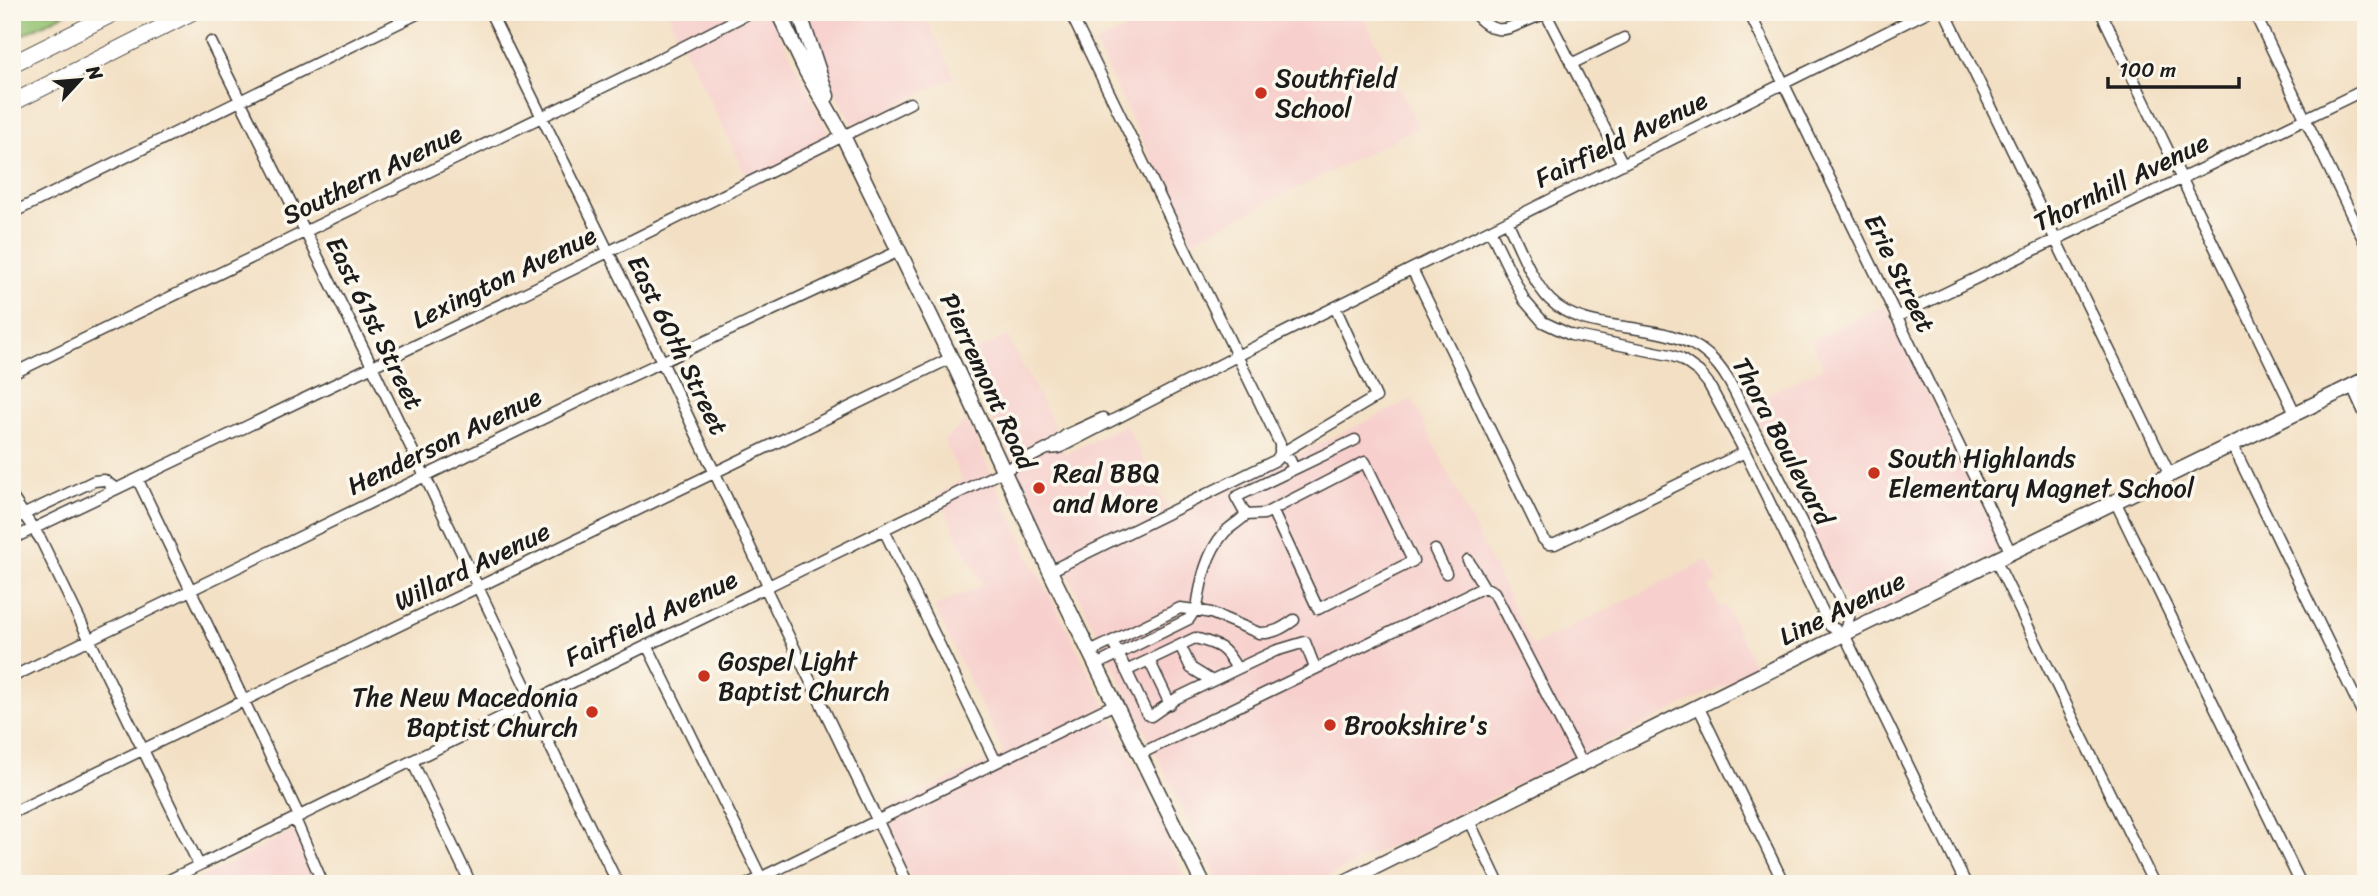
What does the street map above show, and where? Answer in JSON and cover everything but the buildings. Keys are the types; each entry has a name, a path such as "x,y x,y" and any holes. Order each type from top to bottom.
{"highway":[{"path":"12,64 116,12"},
{"path":"12,103 192,12"}],"main road":[{"name":"Pierremont Road","path":"778,12 899,251 1203,884"},
{"name":"Pierremont Road","path":"799,12 841,132"},
{"name":"Line Avenue","path":"1345,883 1582,763 2366,379"}],"street":[{"path":"12,213 421,12"},
{"name":"East 60th Street","path":"490,12 661,361 908,884"},
{"name":"Southern Avenue","path":"12,374 751,12"},
{"path":"1070,12 1280,444 1280,454"},
{"path":"1473,12 1484,25 1496,30 1508,29 1544,15 1550,20 1623,164"},
{"name":"Erie Street","path":"1749,12 2011,553"},
{"name":"Fairfield Avenue","path":"161,884 1003,471 1047,449 1066,435 1128,407 1142,404 1927,12"},
{"path":"1945,12 2170,475"},
{"path":"2101,12 2295,413"},
{"path":"2253,12 2366,246"},
{"path":"1571,64 1624,38"},
{"name":"East 61st Street","path":"211,42 372,366 618,884"},
{"name":"Thornhill Avenue","path":"1896,317 2366,89"},
{"name":"Lexington Avenue","path":"12,539 607,253 841,132 910,103"},
{"name":"Thora Boulevard","path":"1507,221 1544,293 1558,308 1583,318 1675,336 1694,344 1714,360 1761,443 1849,617 1844,634"},
{"name":"Thora Boulevard","path":"1490,230 1524,300 1543,322 1571,335 1670,355 1693,367 1708,383 1745,452 1829,626 1844,634 1966,884"},
{"name":"Henderson Avenue","path":"12,677 661,361 899,251"},
{"path":"1412,269 1543,539 1548,544 1555,544 1745,452"},
{"path":"1050,570 1276,460 1280,454 1376,397 1335,307"},
{"name":"Willard Avenue","path":"12,813 951,358"},
{"path":"2352,386 2366,417"},
{"path":"1246,515 1236,498 1355,440"},
{"path":"2232,444 2366,720"},
{"path":"1280,454 1290,460 1294,469"},
{"path":"1093,658 1118,655 1189,619 1196,609 1205,566 1213,546 1246,515 1264,514 1365,462 1413,561 1318,609 1272,510"},
{"name":"Lexington Avenue","path":"18,518 99,480 104,480 116,489"},
{"path":"138,480 245,701 323,884"},
{"path":"12,497 18,518 33,529 41,540 199,865"},
{"path":"2115,501 2301,884"},
{"path":"884,530 996,762"},
{"path":"1435,550 1446,573"},
{"path":"1468,560 1479,589"},
{"path":"1997,561 2154,884"},
{"path":"1140,754 1479,589 1494,592 1582,763"},
{"path":"1093,658 1112,641 1180,608 1196,609 1259,633 1280,629 1294,620"},
{"path":"1126,671 1195,638 1226,650 1237,669"},
{"path":"1112,641 1147,714 1152,716 1212,681 1275,651 1305,642 1315,668"},
{"path":"647,645 762,880"},
{"path":"1180,645 1191,668 1212,681"},
{"path":"1149,660 1170,704"},
{"path":"748,884 762,880 1115,704"},
{"path":"1698,706 1784,884"},
{"path":"412,761 471,884"},
{"path":"1469,821 1499,884"}],"shaded area":[{"path":"667,12 769,12 835,146 752,188"},
{"path":"805,12 923,12 955,77 867,120 852,124 836,94"},
{"name":"Southfield School","path":"1161,12 1361,12 1419,127 1192,241 1095,44"},
{"name":"South Highlands Elementary Magnet School","path":"1885,305 2001,546 1999,552 1855,622 1749,403 1824,367 1811,341"},
{"path":"1007,336 1049,415 1065,454 1126,424 1171,516 1412,399 1532,646 1707,560 1718,582 1709,587 1719,607 1725,605 1756,670 1313,884 1219,884 962,357"},
{"path":"967,420 1030,559 1145,783 1188,884 913,884 879,813 1004,753 934,607 982,585 937,495 962,480 944,440"},
{"path":"293,831 318,884 189,884"}],"green space":[{"path":"12,12 68,12 12,40"}],"place":[{"name":"Southfield School","path":"1261,93"},
{"name":"South Highlands Elementary Magnet School","path":"1874,473"},
{"name":"Real BBQ and More","path":"1039,488"},
{"name":"Gospel Light Baptist Church","path":"704,676"},
{"name":"The New Macedonia Baptist Church","path":"592,712"},
{"name":"Brookshire's","path":"1330,725"}]}
